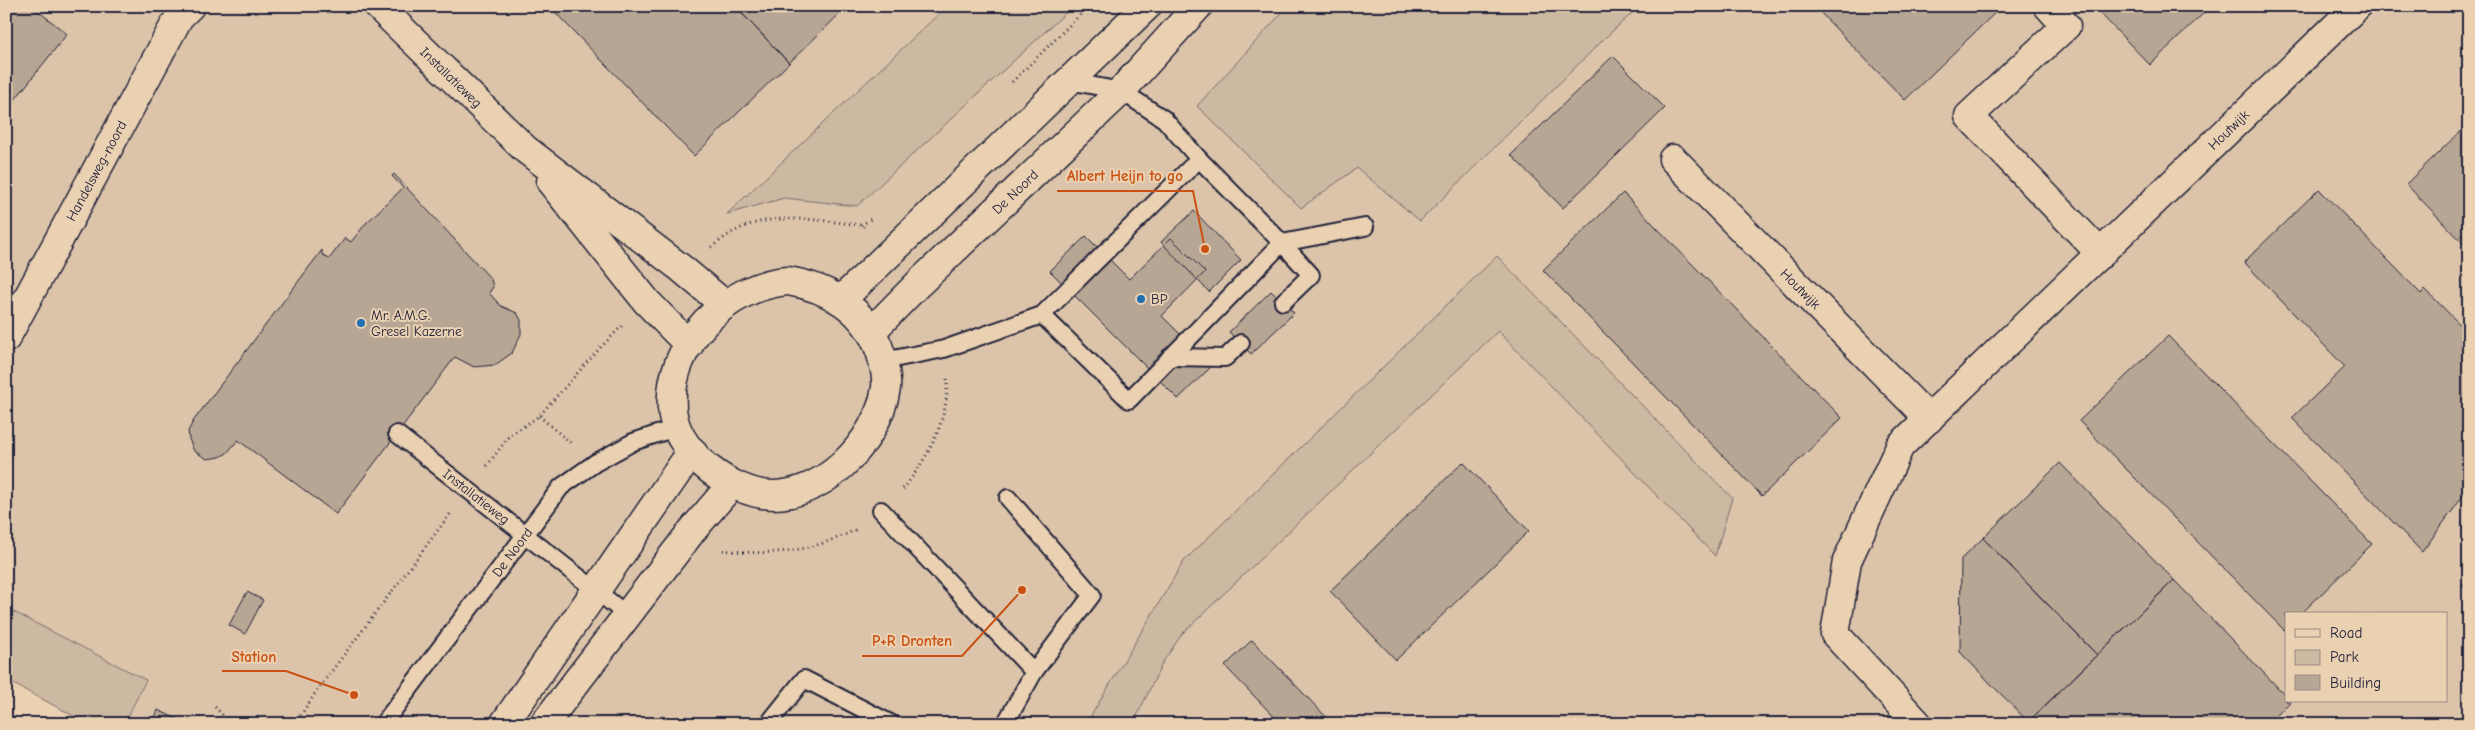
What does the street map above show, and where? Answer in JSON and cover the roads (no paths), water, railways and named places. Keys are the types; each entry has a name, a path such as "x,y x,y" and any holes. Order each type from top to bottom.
{"street":[{"name":"Handelsweg-noord","path":"6,338 179,17 190,6"},
{"name":"Installatieweg","path":"378,6 526,150 682,269 725,305"},
{"path":"841,300 1147,6"},
{"name":"De Noord","path":"871,332 918,284 1121,91 1198,6"},
{"path":"2048,6 2066,26 1970,116 2101,254"},
{"name":"Houtwijk","path":"1918,724 1835,634 1847,561 1900,446 2357,6"},
{"name":"Installatieweg","path":"526,150 647,302 689,345"},
{"name":"Houtwijk","path":"1673,159 1929,419"},
{"path":"788,280 824,290 841,300 862,320 871,332 883,361 886,386 881,408 872,429 853,452 825,479 785,495 763,494 732,484 705,466 692,451 678,427 672,408 673,389 678,365 705,322 725,305 747,291 770,282 788,280"},
{"path":"504,724 595,589 692,451"},
{"path":"544,724 691,532 732,484"}],"lane":[{"path":"1069,81 1121,91 1164,119 1199,159 1311,275 1283,302"},
{"path":"883,361 944,349 1042,315 1199,159"},
{"path":"1042,315 1129,400 1282,243 1366,227"},
{"path":"1170,357 1226,358 1241,343"},
{"name":"De Noord","path":"383,724 561,487 595,463 634,442 678,427"},
{"name":"Installatieweg","path":"397,434 627,615"},
{"path":"1005,724 1034,672 1092,595 1008,498"},
{"path":"881,510 1034,672"},
{"path":"768,724 804,679 892,724"}],"place":[{"name":"Albert Heijn to go","path":"1205,249"},
{"name":"BP","path":"1141,299"},
{"name":"Mr. A.M.G. Gresel Kazerne","path":"361,323"},
{"name":"P+R Dronten","path":"1022,590"},
{"name":"Station","path":"354,695"}]}
